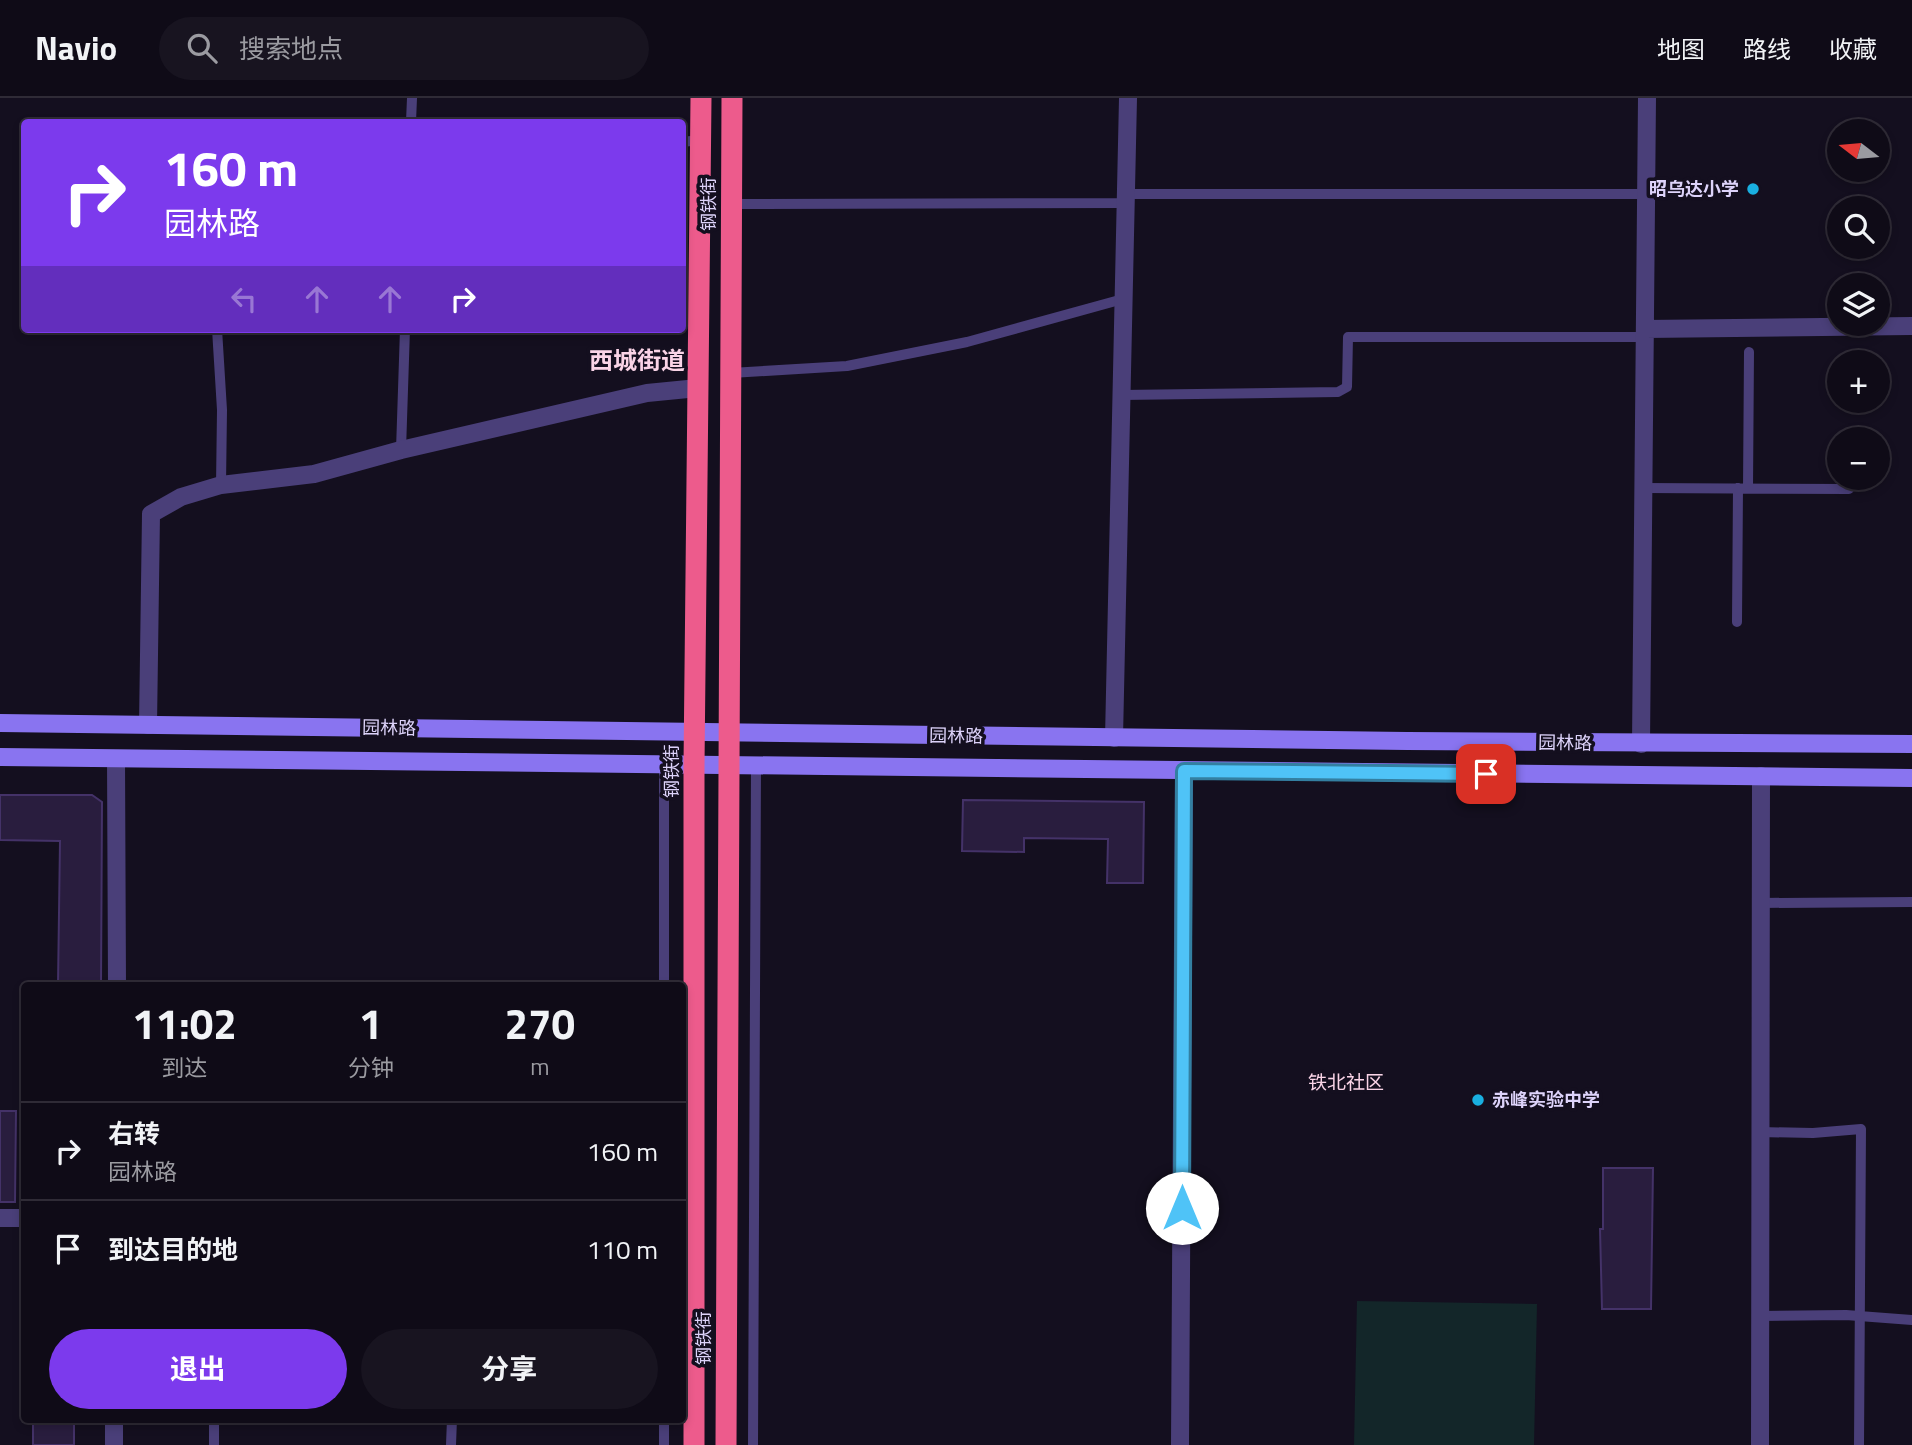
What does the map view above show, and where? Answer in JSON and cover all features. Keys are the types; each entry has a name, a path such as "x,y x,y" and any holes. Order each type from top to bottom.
{"highway":[{"name":"钢铁街","path":"694,1445 694,766 698,388 691,141 701,98"},
{"name":"钢铁街","path":"726,1445 732,98"}],"street":[{"path":"1114,738 1128,98"},
{"path":"1641,744 1647,98"},
{"path":"1644,333 1912,327"},
{"path":"148,725 151,514 181,497 222,485 314,474 401,450 647,393 698,388"},
{"name":"园林路","path":"0,723 1641,744 1912,744"},
{"name":"园林路","path":"0,757 1912,778"},
{"path":"116,759 117,982"},
{"path":"1180,1445 1184,771"},
{"path":"1760,1445 1761,776"},
{"path":"0,1218 21,1218"},
{"path":"114,1423 114,1445"}],"lane":[{"path":"411,119 412,98"},
{"path":"732,204 1646,194"},
{"path":"731,373 847,366 967,342 1123,299"},
{"path":"217,333 222,410 222,485"},
{"path":"401,450 405,333"},
{"path":"1121,395 1338,392 1347,387 1348,337 1644,333"},
{"path":"1737,622 1749,352"},
{"path":"1643,488 1827,489"},
{"path":"664,766 664,982"},
{"path":"753,1445 756,767"},
{"path":"1761,903 1912,902"},
{"path":"1760,1132 1813,1133 1861,1129 1859,1445"},
{"path":"1760,1316 1860,1316 1912,1320"},
{"path":"214,1423 214,1445"},
{"path":"451,1445 452,1423"},
{"path":"664,1423 664,1445"}],"green space":[{"path":"1357,1301 1537,1304 1534,1445 1354,1445"}],"building":[{"path":"0,795 92,795 102,802 101,982 58,982 60,841 0,840"},
{"path":"963,800 1144,802 1143,883 1107,883 1108,839 1024,838 1024,852 962,851"},
{"path":"0,1111 16,1111 15,1202 0,1202"},
{"path":"1603,1168 1653,1168 1651,1309 1602,1309 1600,1229 1603,1229"},
{"path":"33,1423 74,1423 74,1445 33,1445"}],"place":[{"name":"昭乌达小学","path":"1753,189"},
{"name":"赤峰实验中学","path":"1478,1100"}],"district":[{"name":"西城街道","path":"637,361"},
{"name":"铁北社区","path":"1346,1082"}],"route":[{"path":"1182,1208 1184,771 1486,774"}]}
